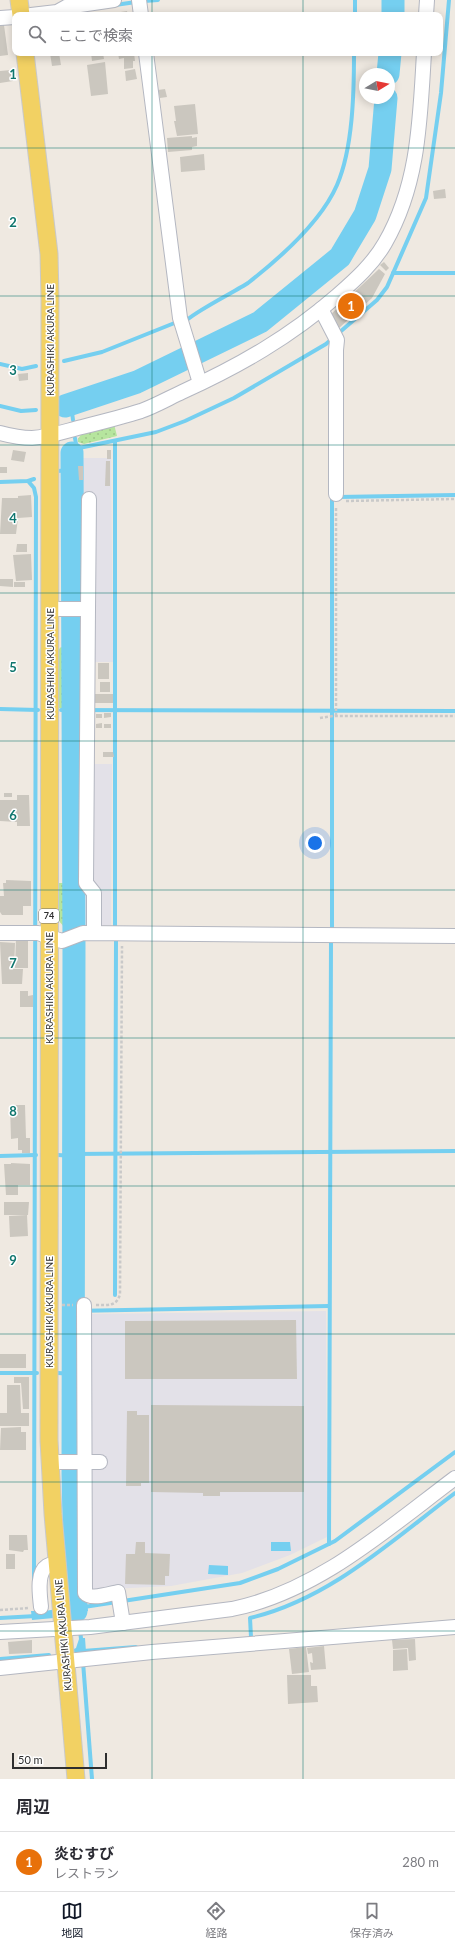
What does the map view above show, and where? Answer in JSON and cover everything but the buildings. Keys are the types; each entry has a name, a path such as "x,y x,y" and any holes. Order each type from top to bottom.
{"main road":[{"path":"19,0 21,12"},
{"name":"KURASHIKI AKURA LINE","path":"25,56 48,254 50,298 50,609 39,934 50,1462 57,1563 74,1628 77,1660 76,1779"}],"street":[{"path":"46,12 114,0"},
{"path":"426,12 427,0"},
{"path":"0,18 12,17"},
{"path":"146,56 180,318 200,384"},
{"path":"0,433 19,438 33,438 143,410 200,384 262,352 321,309 369,266 384,245 404,204 415,161 424,56"},
{"path":"321,309 335,336 339,499"},
{"path":"89,498 77,609 87,710 86,883 94,893 94,933"},
{"path":"50,609 77,609"},
{"path":"0,933 39,934 62,941 73,937 94,933 455,936"},
{"path":"84,1309 77,1462 85,1593 93,1596 118,1592 123,1623"},
{"path":"50,1462 100,1462"},
{"path":"0,1632 74,1628 123,1623 232,1609 271,1599 332,1567 379,1535 455,1478"},
{"path":"36,1607 43,1571 47,1566 57,1563"},
{"path":"0,1668 152,1652 455,1627"}],"path":[{"path":"335,714 339,499 455,499"},
{"path":"320,718 335,714 455,716"},
{"path":"84,1309 114,1304 119,1300 120,1294 122,934"},
{"path":"0,1610 36,1607"}],"shaded area":[{"path":"80,458 111,458 113,662 93,662 81,707"},
{"path":"79,739 82,739 91,764 112,764 111,925 84,925 78,927"},
{"path":"326,1311 327,1537 290,1555 242,1573 171,1586 91,1590 89,1314"}],"green space":[{"path":"114,424 117,436 84,444 78,442 78,439 82,433"},
{"path":"61,647 67,650 68,708 58,708 59,649"},
{"path":"57,883 68,883 69,919 66,929 58,920"}],"water":[{"path":"271,1542 290,1542 291,1551 271,1551"},
{"path":"209,1565 228,1566 228,1575 208,1574"},
{"path":"87,1602 88,1611 83,1612 80,1615 83,1638 85,1638 87,1666 80,1667 73,1655 72,1650 76,1648 79,1639 76,1616 32,1620 31,1611 45,1611"}],"waterway":[{"path":"144,4 144,1 158,0"},
{"path":"355,0 355,12"},
{"path":"393,0 393,12"},
{"path":"72,453 79,448 156,432 185,421 234,398 326,344 377,300 387,287 426,198 441,93 449,0"},
{"path":"115,5 136,2"},
{"path":"185,322 204,308 248,283 286,251 310,226 330,199 342,170 352,120 354,56"},
{"path":"389,68 390,56"},
{"path":"65,406 137,382 260,322 340,257 365,215 380,169 385,104"},
{"path":"393,273 455,273"},
{"path":"64,361 102,352 177,322"},
{"path":"0,364 22,369 36,366"},
{"path":"71,404 73,420"},
{"path":"0,406 21,411 36,410"},
{"path":"75,438 77,450"},
{"path":"115,442 115,928"},
{"path":"72,453 74,945 73,1474 76,1611"},
{"path":"58,471 71,470"},
{"path":"0,482 28,481 34,479"},
{"path":"28,481 34,488 36,497 34,1580"},
{"path":"332,495 332,929"},
{"path":"338,497 455,495"},
{"path":"0,709 38,710"},
{"path":"61,710 455,711"},
{"path":"115,1295 116,940"},
{"path":"329,1544 331,940"},
{"path":"73,1154 455,1151"},
{"path":"0,1156 36,1155"},
{"path":"58,1155 73,1156"},
{"path":"73,1311 329,1306"},
{"path":"0,1373 37,1373"},
{"path":"58,1373 73,1374"},
{"path":"84,1607 240,1583 278,1569 335,1541 455,1452"},
{"path":"251,1637 250,1618 279,1609 307,1597 333,1583 383,1549 455,1493"},
{"path":"0,1618 36,1616"},
{"path":"83,1651 136,1647"},
{"path":"0,1659 49,1655"},
{"path":"83,1662 92,1779"}],"place":[{"name":"炎むすび","path":"351,306"}]}
